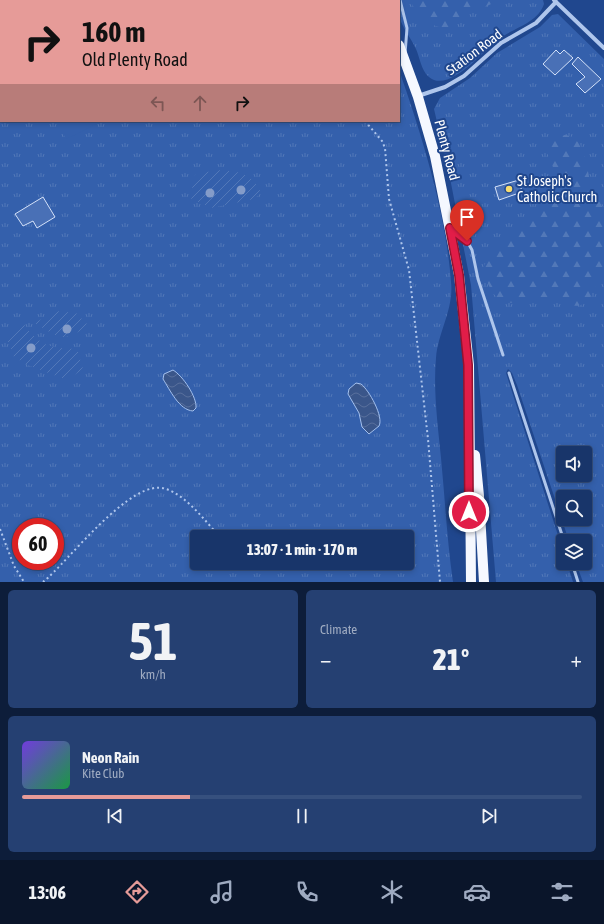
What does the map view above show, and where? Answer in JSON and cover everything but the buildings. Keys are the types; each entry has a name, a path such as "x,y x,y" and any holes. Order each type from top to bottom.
{"main road":[{"name":"Plenty Road","path":"400,48 418,97 436,157 450,228 464,319 470,407 471,582"},
{"name":"Plenty Road","path":"470,407 479,496 484,582"}],"street":[{"name":"Station Road","path":"418,97 445,87 460,78 501,44 536,22 555,1 604,48"}],"lane":[{"path":"400,0 407,28 404,59"},
{"path":"450,228 462,237 472,250 478,279 503,355"},
{"path":"509,373 562,534"},
{"path":"574,570 578,582"}],"path":[{"path":"366,122 384,144 389,199 409,270 428,439 440,582"},
{"path":"43,582 120,506 136,494 150,489 164,488 179,496 213,530"},
{"path":"0,530 14,566 24,582"}],"green space":[{"path":"400,0 543,0 544,4 541,11 531,21 499,39 466,68 446,80 437,81 426,74 416,49 400,20"},
{"path":"410,0 498,0 470,14 453,26 439,27 432,25 421,17"},
{"path":"558,14 604,59 604,582 583,582 579,570 592,570 592,534 567,534 564,526 592,526 592,490 556,490 556,502 517,385 512,373 508,369 506,373 558,534 556,534 556,570 569,570 573,582 496,582 471,285 449,173 434,109 440,98 470,78 497,53 540,27 552,15"},
{"path":"400,73 432,175 444,229 451,282 450,302 437,348 435,370 435,396 453,582 0,582 0,122 400,122"},
{"path":"58,122 101,122 66,139"},
{"path":"565,135 573,137 582,148 593,191 604,210 604,271 598,279 590,298 579,306 571,305 551,298 510,303 502,301 490,288 483,268 488,258 522,227 557,186 557,175 548,157 548,147 559,136"},
{"path":"216,170 231,171 243,174 253,181 261,193 254,199 211,208 190,198 195,175"},
{"path":"55,311 76,313 88,325 73,335 61,337 35,323"},
{"path":"22,322 34,336 45,344 59,348 77,349 83,369 67,380 30,366 14,357 7,339"}],"water":[{"path":"173,370 181,377 192,393 196,403 196,408 193,411 188,410 179,403 163,379 164,374"},
{"path":"356,383 361,384 364,387 378,410 380,422 379,426 369,434 362,427 359,413 348,394 349,389"}],"place":[{"name":"St Joseph's Catholic Church","path":"509,189"}],"route":[{"path":"467,241 450,228 459,275 468,365 470,407 469,512"}]}
